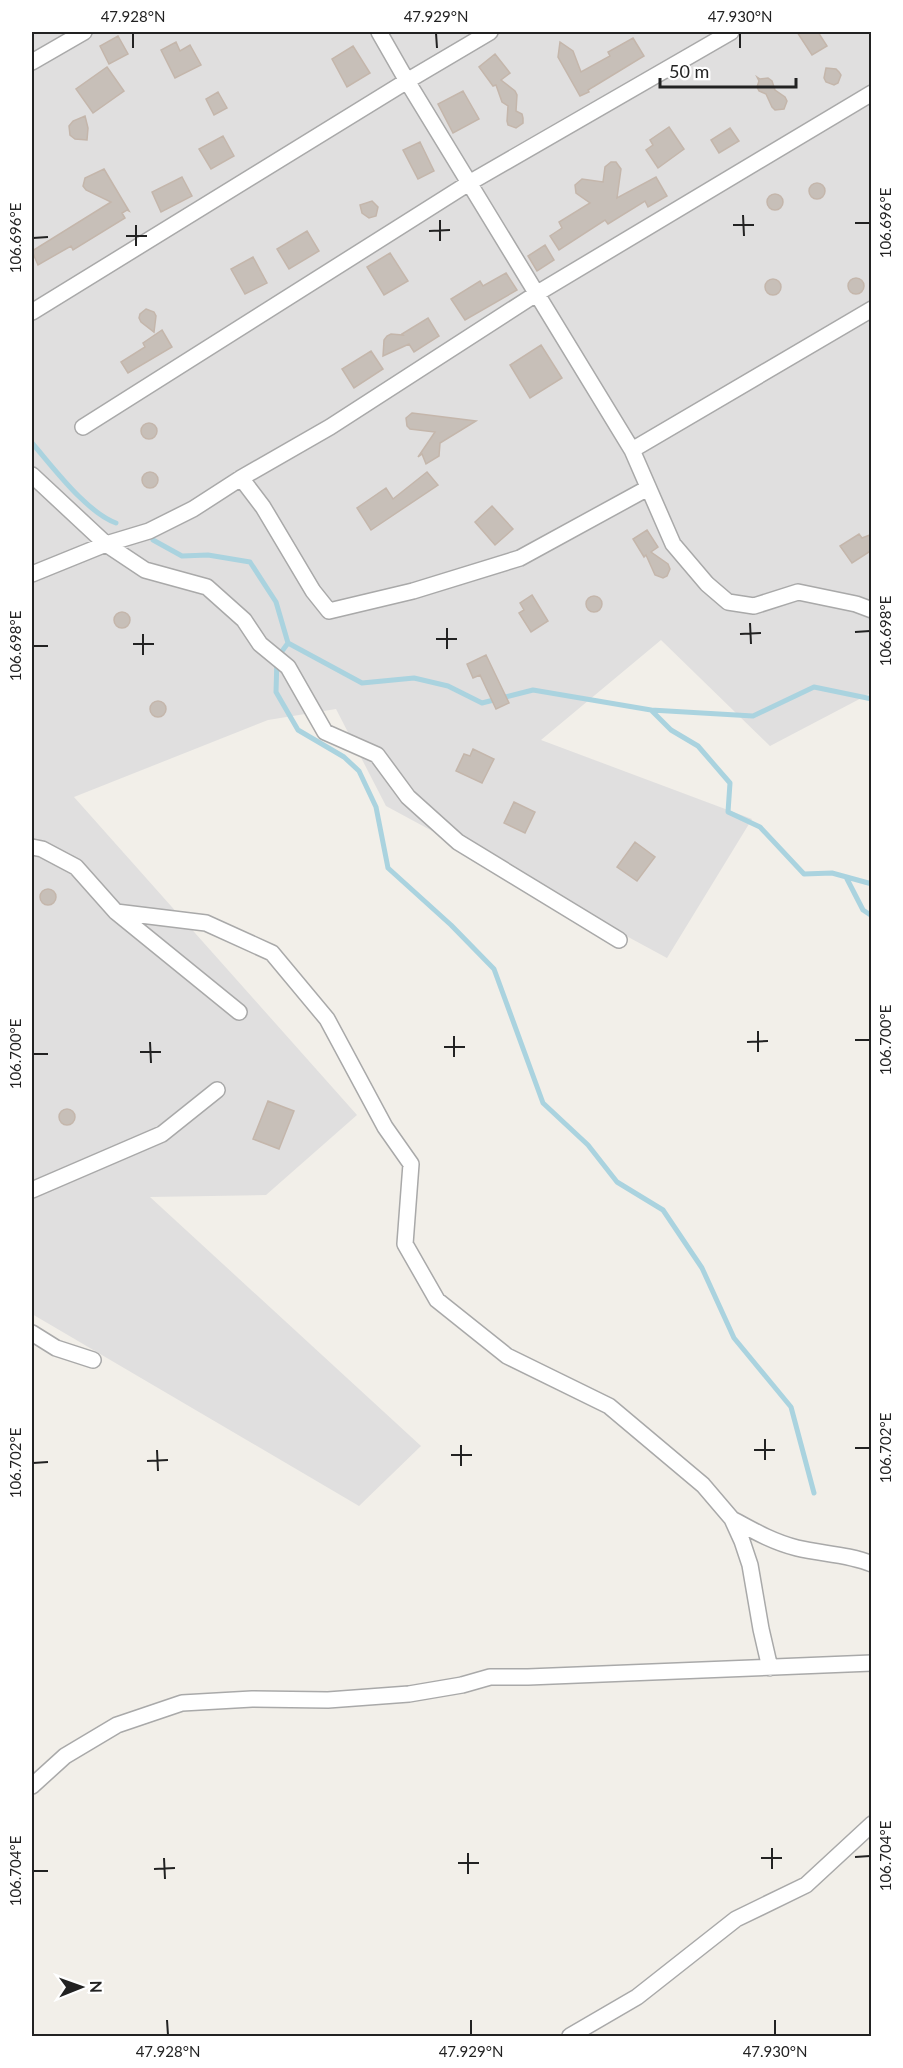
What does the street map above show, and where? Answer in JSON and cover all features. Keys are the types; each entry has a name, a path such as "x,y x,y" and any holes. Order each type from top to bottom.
{"street":[{"path":"32,62 84,32"},
{"path":"379,32 632,450 673,544 706,584 728,602 754,606 798,592 856,604 872,610"},
{"path":"32,312 490,32"},
{"path":"83,427 469,183 730,32"},
{"path":"32,574 106,544 149,531 193,509 241,478 330,427 536,294 872,93"},
{"path":"632,450 872,309"},
{"path":"32,475 106,544 145,570 207,587 244,620 260,645 288,668 325,732 377,755 408,797 458,842 619,940"},
{"path":"241,478 263,507 313,591 329,611 413,591 520,558 648,488"},
{"path":"32,847 42,849 76,867 116,912 239,1012"},
{"path":"116,912 206,923 272,952 327,1018 385,1127 411,1164 405,1244 436,1300 507,1356 609,1406 704,1485 732,1519 742,1541 750,1565 770,1668"},
{"path":"32,1190 162,1134 217,1090"},
{"path":"32,1333 56,1348 93,1360"},
{"path":"732,1519 773,1542 849,1556 872,1564"},
{"path":"32,1786 64,1756 117,1725 182,1703 328,1700 410,1695 490,1677 872,1663"},
{"path":"570,2037 637,1997 736,1919 806,1885 872,1824"}],"shaded area":[{"path":"32,32 871,32 871,693 770,746 661,640 541,740 752,819 667,958 386,806 336,709 268,720 74,797 357,1115 266,1195 150,1197 421,1446 359,1506 32,1314"}],"building":[{"path":"797,32 818,32 827,46 812,55"},
{"path":"118,36 128,54 109,64 100,46"},
{"path":"633,38 644,56 580,96 558,57 560,42 573,51 581,72 610,56 608,52"},
{"path":"176,42 180,51 190,45 201,65 175,78 161,50"},
{"path":"353,46 370,73 347,87 332,59"},
{"path":"495,54 510,73 501,80 517,95 516,111 522,114 523,123 516,128 508,125 508,106 502,102 496,85 493,86 479,67"},
{"path":"107,67 124,91 93,113 76,89"},
{"path":"826,68 836,69 839,72 841,75 838,83 834,85 826,82 824,78"},
{"path":"757,77 768,78 772,81 775,90 787,101 784,109 775,110 772,107 766,94 759,91 757,87 759,81"},
{"path":"463,91 479,119 453,133 438,104"},
{"path":"218,92 227,108 214,115 206,99"},
{"path":"85,116 88,128 87,140 75,139 70,135 69,126 73,121"},
{"path":"669,127 684,149 658,168 646,150 653,145 650,140"},
{"path":"730,128 739,141 719,153 711,140"},
{"path":"223,136 234,156 211,169 199,149"},
{"path":"420,142 434,171 418,179 403,150"},
{"path":"611,162 616,162 621,169 617,198 656,177 667,196 648,207 645,201 608,224 605,220 559,250 550,236 562,228 559,222 590,203 576,193 575,185 582,179 603,182 605,167"},
{"path":"104,169 129,211 122,213 125,218 73,250 71,246 38,265 32,251 111,202 86,190 83,186 85,178"},
{"path":"182,177 192,196 161,212 152,192"},
{"path":"814,183 820,183 825,191 823,197 814,199 809,194 809,188"},
{"path":"772,194 778,194 783,202 781,208 772,210 767,205 767,199"},
{"path":"372,201 378,207 376,216 369,218 362,213 360,205"},
{"path":"307,231 319,251 289,269 277,249"},
{"path":"545,245 554,260 537,271 528,256"},
{"path":"390,253 408,281 384,295 367,267"},
{"path":"253,257 267,283 245,294 231,269"},
{"path":"506,273 517,290 465,320 451,299 480,281 483,286"},
{"path":"853,278 859,278 864,286 862,292 853,294 848,289 848,283"},
{"path":"770,279 776,279 781,287 779,293 770,295 765,290 765,284"},
{"path":"146,309 154,312 156,316 154,332 139,318"},
{"path":"428,318 439,336 414,352 409,344 383,356 384,340 387,336 403,335"},
{"path":"162,330 172,347 128,373 121,362 145,347 143,343"},
{"path":"541,345 562,378 530,398 510,365"},
{"path":"371,351 383,369 354,388 342,369"},
{"path":"412,413 476,421 440,443 439,456 426,464 422,454 418,457 435,432 410,429 406,418"},
{"path":"146,423 152,423 157,431 155,437 146,439 141,434 141,428"},
{"path":"147,472 153,472 158,480 156,486 147,488 142,483 142,477"},
{"path":"427,472 438,485 371,530 357,508 386,488 393,499"},
{"path":"492,506 513,529 495,545 475,522"},
{"path":"647,530 658,547 651,552 668,564 670,569 667,576 663,578 655,575 646,555 644,557 633,539"},
{"path":"859,534 862,538 872,534 872,550 852,563 840,546"},
{"path":"532,595 548,621 531,632 519,613 524,610 520,603"},
{"path":"591,596 597,596 602,604 600,610 591,612 586,607 586,601"},
{"path":"119,612 125,612 130,620 128,626 119,628 114,623 114,617"},
{"path":"486,655 509,703 496,709 480,675 473,678 467,664"},
{"path":"155,701 161,701 166,709 164,715 155,717 150,712 150,706"},
{"path":"473,749 494,759 482,783 456,771 464,754 470,756"},
{"path":"514,802 535,812 525,833 504,823"},
{"path":"635,842 655,857 637,881 617,867"},
{"path":"48,889 56,897 48,905 40,897"},
{"path":"268,1101 294,1111 279,1149 253,1139"},
{"path":"67,1109 75,1117 67,1125 59,1117"}],"waterway":[{"path":"32,443 82,499 93,509 116,523"},
{"path":"153,540 182,556 208,555 250,562 276,602 288,643 277,658 276,692 298,730 344,757 359,771 376,807 388,868 451,925 494,969 543,1103 588,1145 617,1182 663,1210 702,1268 734,1338 791,1407 814,1493"},
{"path":"288,643 362,683 414,678 448,686 482,703 533,690 651,710 671,730 698,746 730,783 728,812 760,827 804,874 832,873 872,884"},
{"path":"651,710 753,716 814,687 872,699"},
{"path":"846,877 863,910 872,916"}]}
